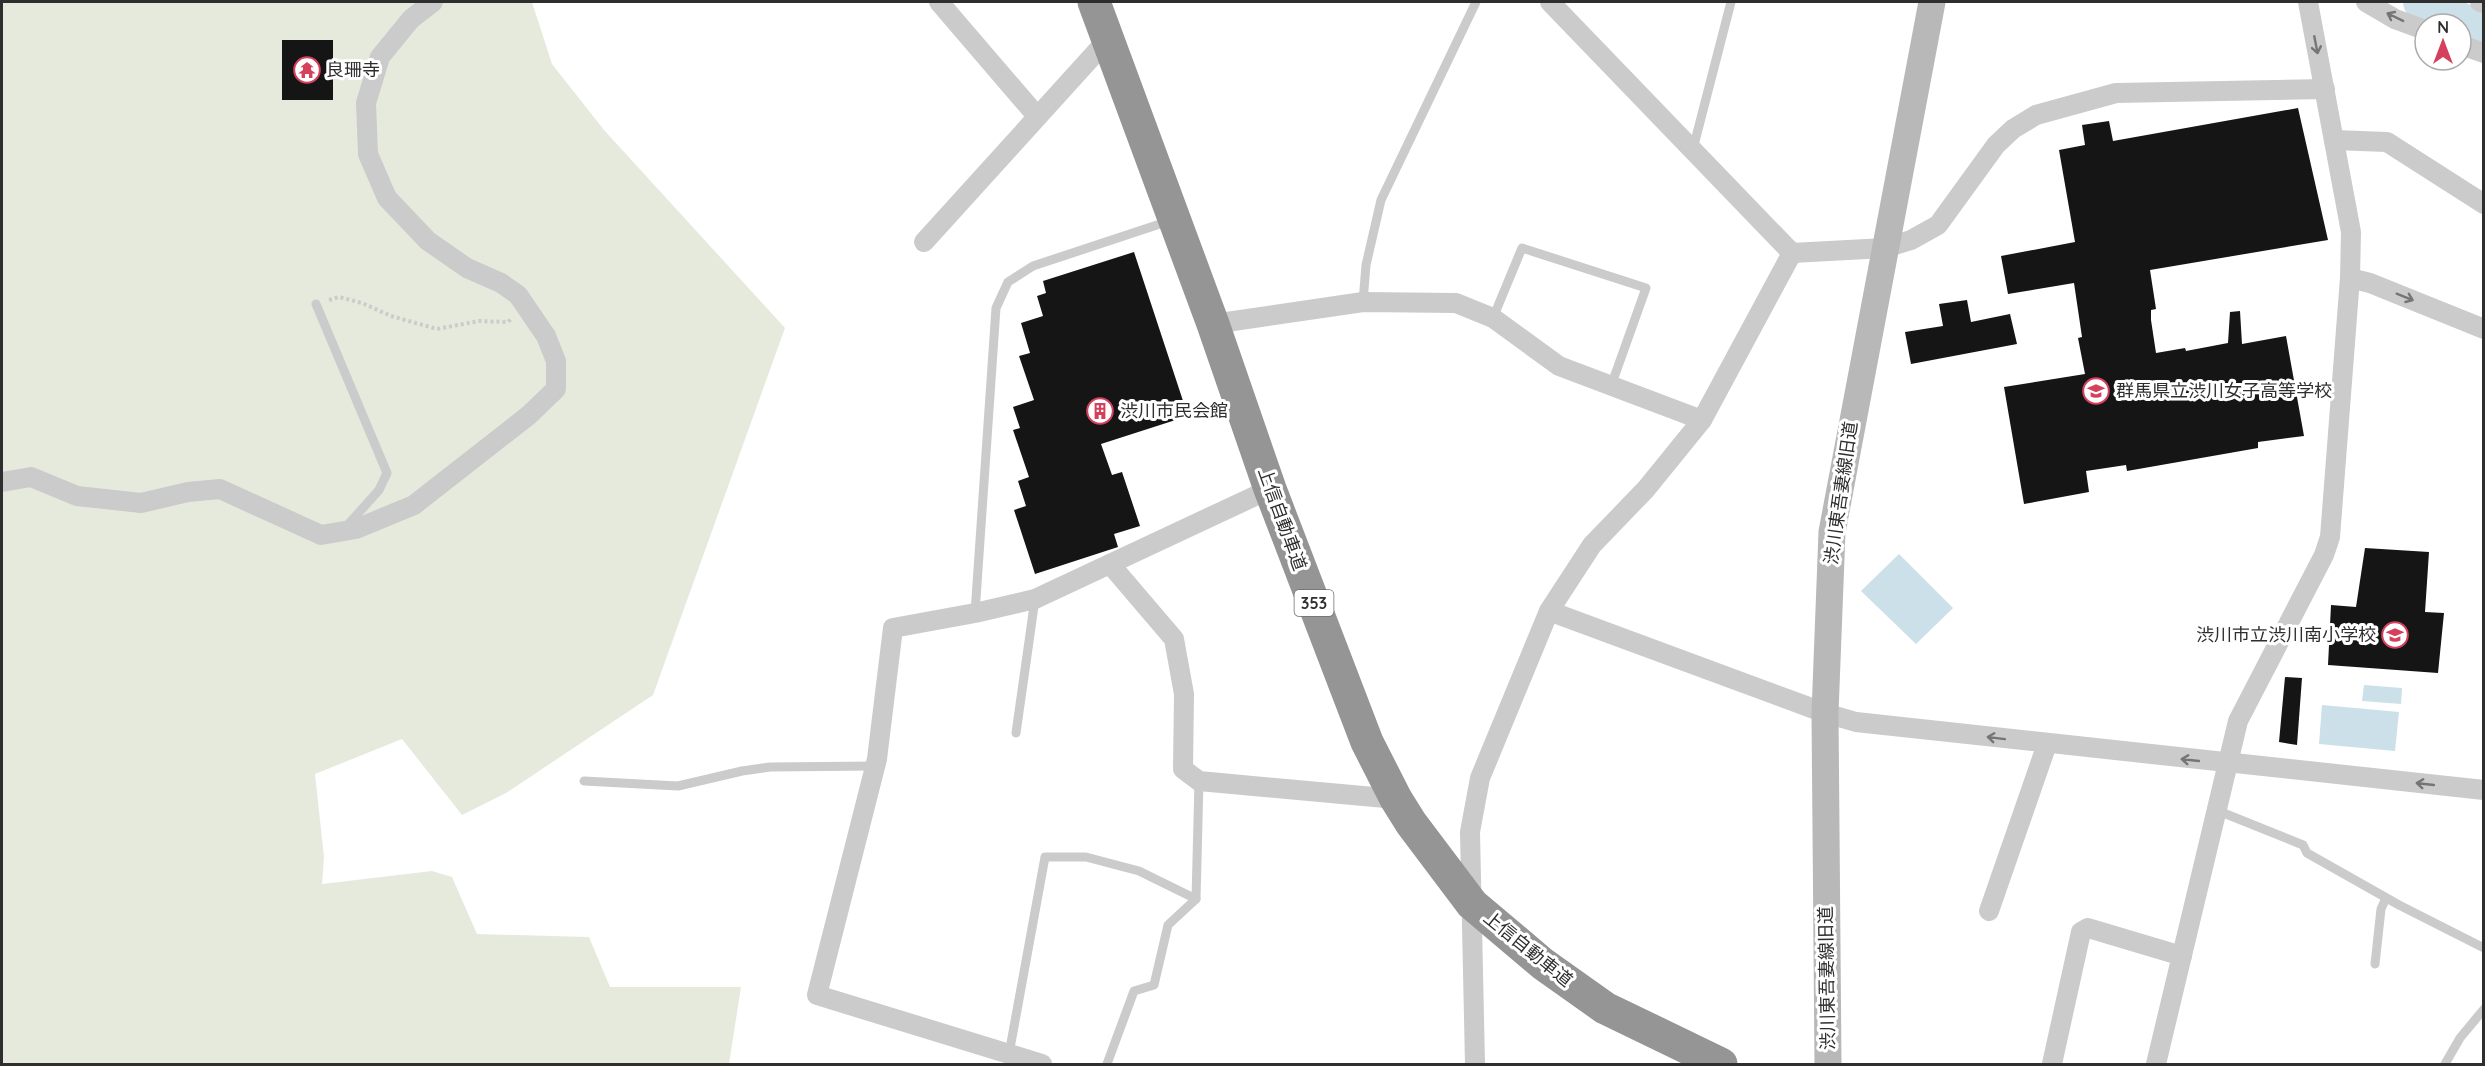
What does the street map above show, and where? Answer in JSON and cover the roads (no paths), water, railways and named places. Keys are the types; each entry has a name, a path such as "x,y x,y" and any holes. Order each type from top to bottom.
{"highway":[{"name":"上信自動車道","path":"1094,2 1213,324 1270,489 1367,742 1396,799 1472,904 1544,964 1605,1008 1721,1065"}],"street":[{"path":"2,482 31,477 77,496 141,502 188,492 220,489 321,535 356,529 414,504 530,415 556,389 556,360 546,336 518,295 467,268 428,241 387,198 368,154 366,103 380,57 411,19 433,2"},
{"path":"939,2 1036,115"},
{"path":"1550,2 1692,152 1792,253 1885,248 1911,240 1938,225 1996,145 2013,129 2036,115 2116,93 2325,89"},
{"name":"渋川東吾妻線旧道","path":"1828,1065 1826,713 1832,532 1932,2"},
{"path":"2156,1065 2238,721 2251,691 2324,555 2330,537 2350,278 2350,232 2308,2"},
{"path":"2366,2 2395,19 2413,26"},
{"path":"924,242 1036,115 1108,39"},
{"path":"2334,140 2387,142 2484,204"},
{"path":"1475,1065 1470,832 1480,778 1549,611 1592,545 1646,489 1702,420 1792,253"},
{"path":"2350,278 2370,283 2484,329"},
{"path":"1213,324 1363,302 1456,303 1493,318 1559,366 1702,420"},
{"path":"1042,1065 818,995 876,766 893,628 1035,599 1270,489"},
{"path":"1110,564 1174,639 1184,694 1183,769 1199,781 1396,799"},
{"path":"1549,611 1856,722 2484,790"},
{"path":"1989,911 2047,744"},
{"path":"2052,1065 2081,932 2088,928 2182,956"}],"lane":[{"path":"1363,302 1365,265 1381,200 1476,2"},
{"path":"1692,152 1731,2"},
{"path":"975,613 996,308 1008,282 1033,266 1174,219"},
{"path":"1493,318 1522,248 1646,288 1611,386"},
{"path":"316,304 387,473 379,490 342,531"},
{"path":"1016,733 1035,599"},
{"path":"584,782 678,786 770,767 876,766"},
{"path":"1107,1065 1134,992 1154,985 1168,925 1196,899 1199,781"},
{"path":"2216,810 2303,845 2307,853 2386,898 2484,948"},
{"path":"1009,1054 1045,857 1086,857 1139,871 1196,899"},
{"path":"2375,964 2381,909 2386,898"},
{"path":"2445,1064 2460,1038 2484,1009"}],"water":[{"path":"1899,554 1953,608 1916,644 1861,591"},
{"path":"2364,685 2402,688 2401,704 2362,701"},
{"path":"2322,705 2399,712 2395,751 2319,744"}],"waterway":[{"path":"2421,2 2484,31"}],"place":[{"name":"良珊寺","path":"307,70"},
{"name":"群馬県立渋川女子高等学校","path":"2096,391"},
{"name":"渋川市民会館","path":"1100,411"},
{"name":"渋川市立渋川南小学校","path":"2395,635"}]}
